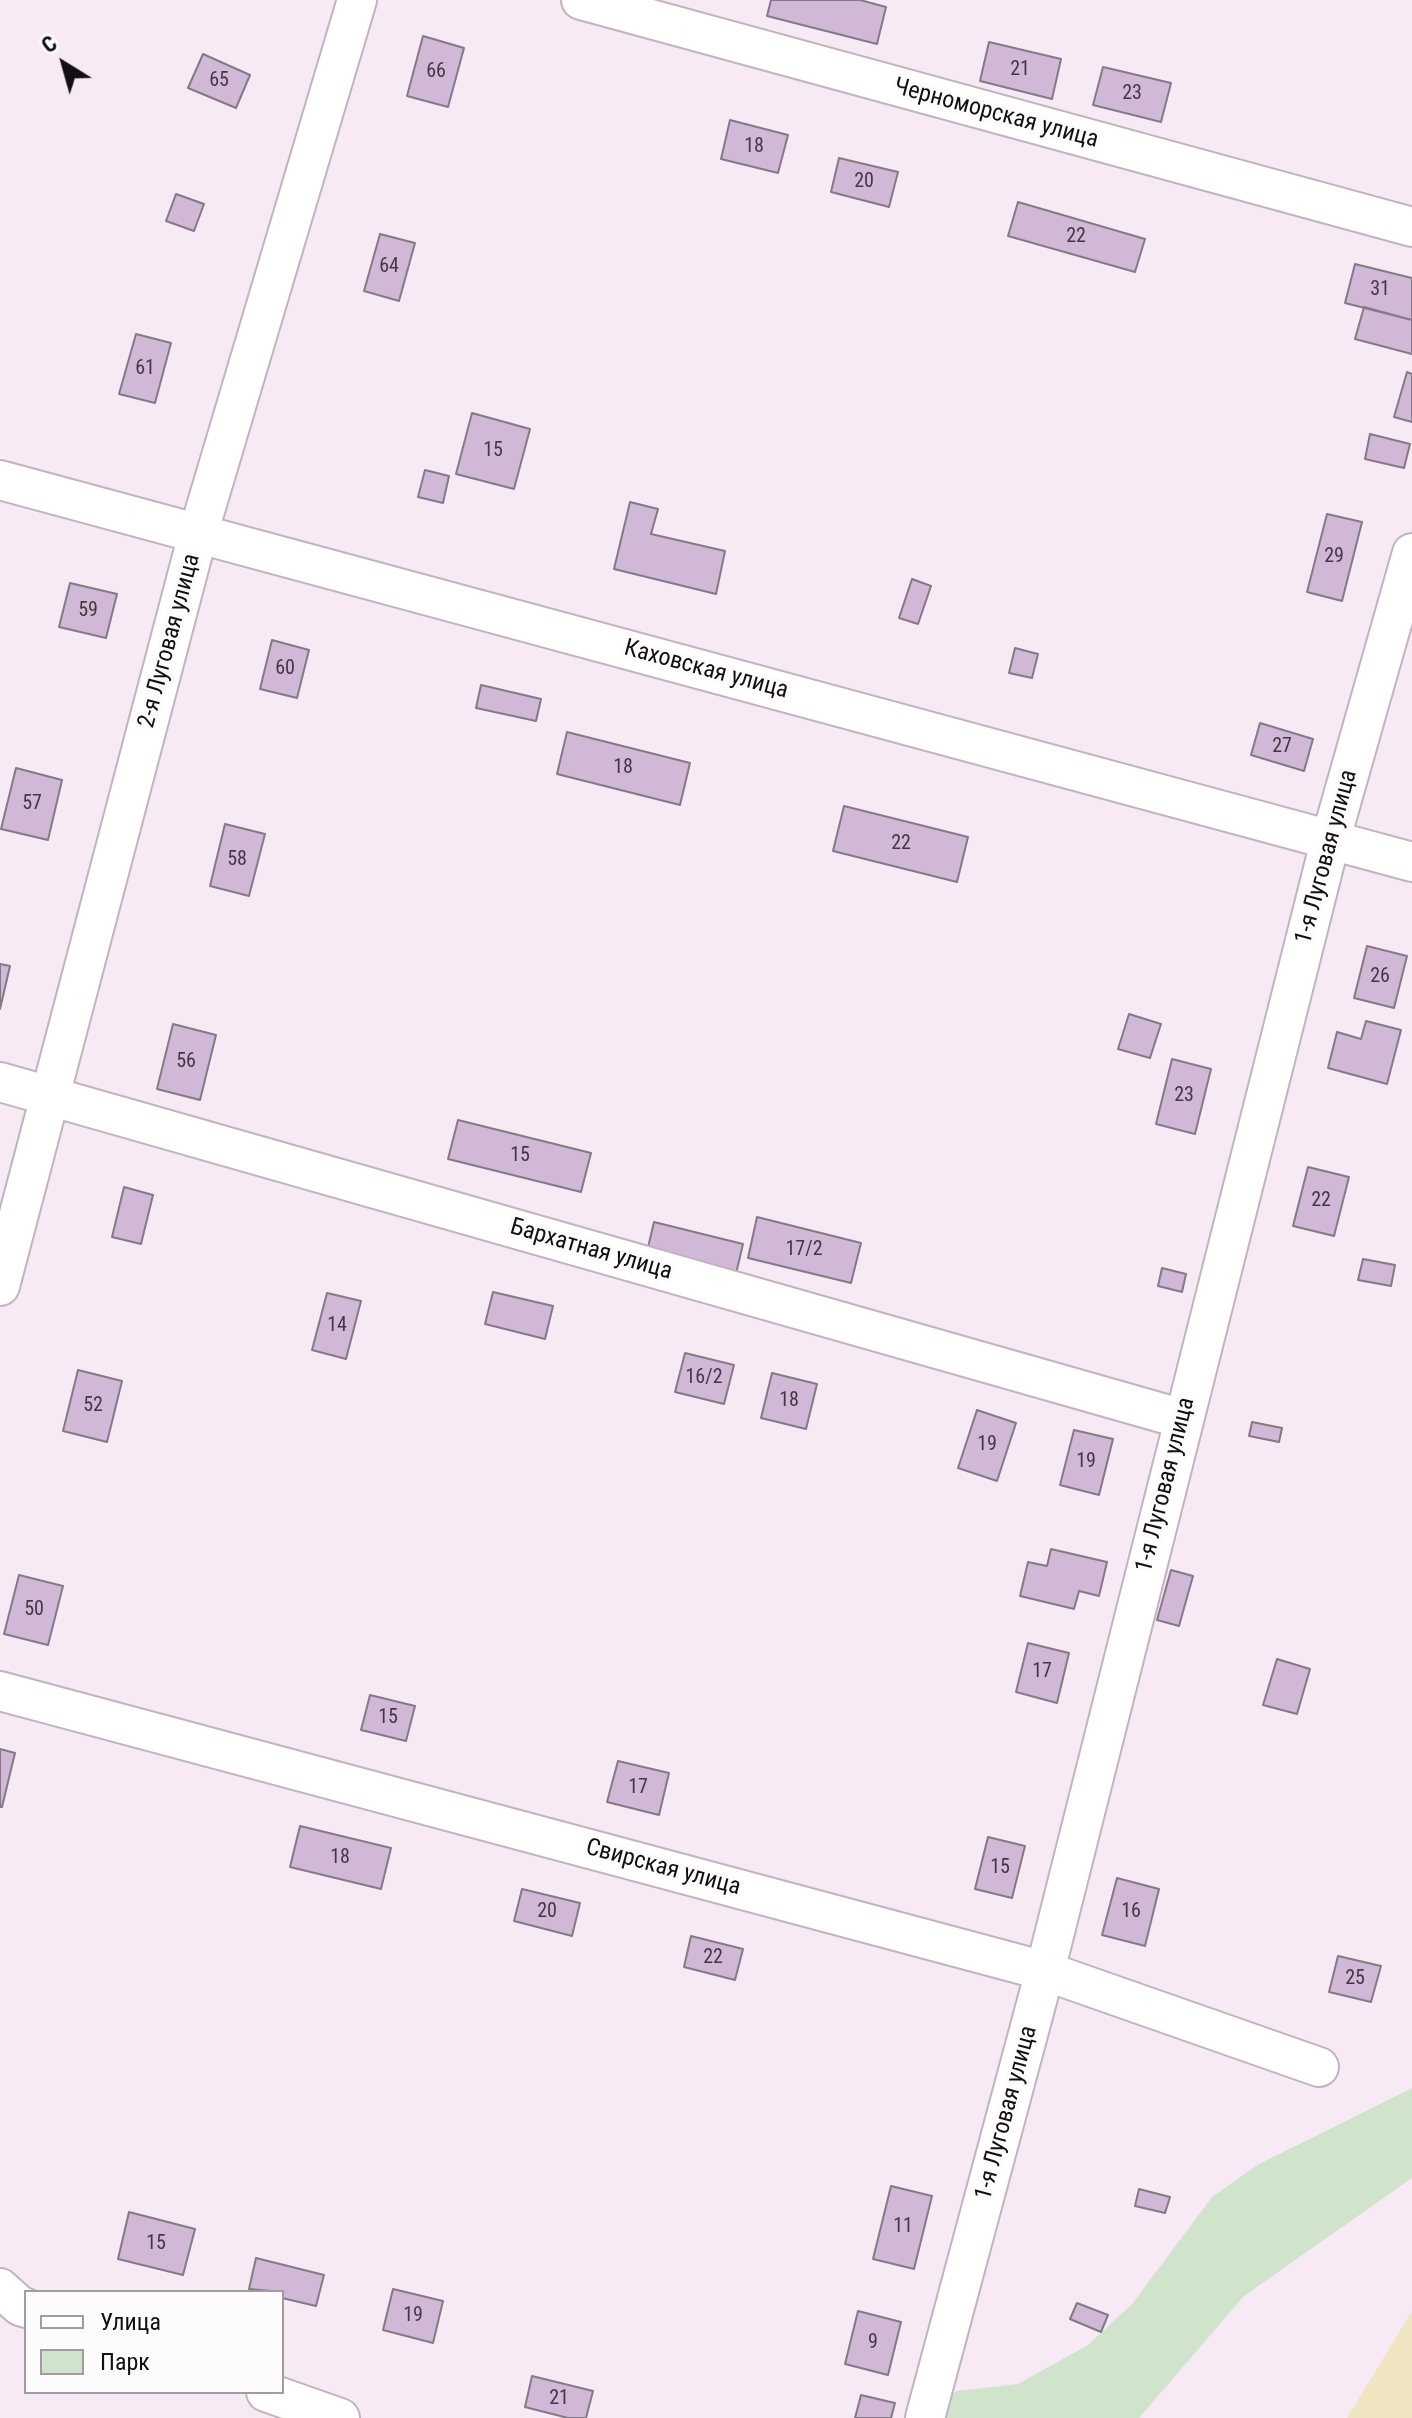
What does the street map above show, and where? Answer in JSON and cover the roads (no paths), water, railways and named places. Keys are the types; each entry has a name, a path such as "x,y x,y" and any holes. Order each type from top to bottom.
{"street":[{"name":"2-я Луговая улица","path":"0,1286 198,534 357,0"},
{"name":"Черноморская улица","path":"581,0 1412,227"},
{"name":"Каховская улица","path":"0,480 1412,862"},
{"name":"1-я Луговая улица","path":"925,2418 1045,1971 1331,838 1412,553"},
{"name":"Бархатная улица","path":"0,1082 1183,1419"},
{"name":"Свирская улица","path":"0,1691 1045,1971 1319,2067"},
{"path":"0,2288 24,2306"},
{"path":"272,2394 340,2418"}]}
